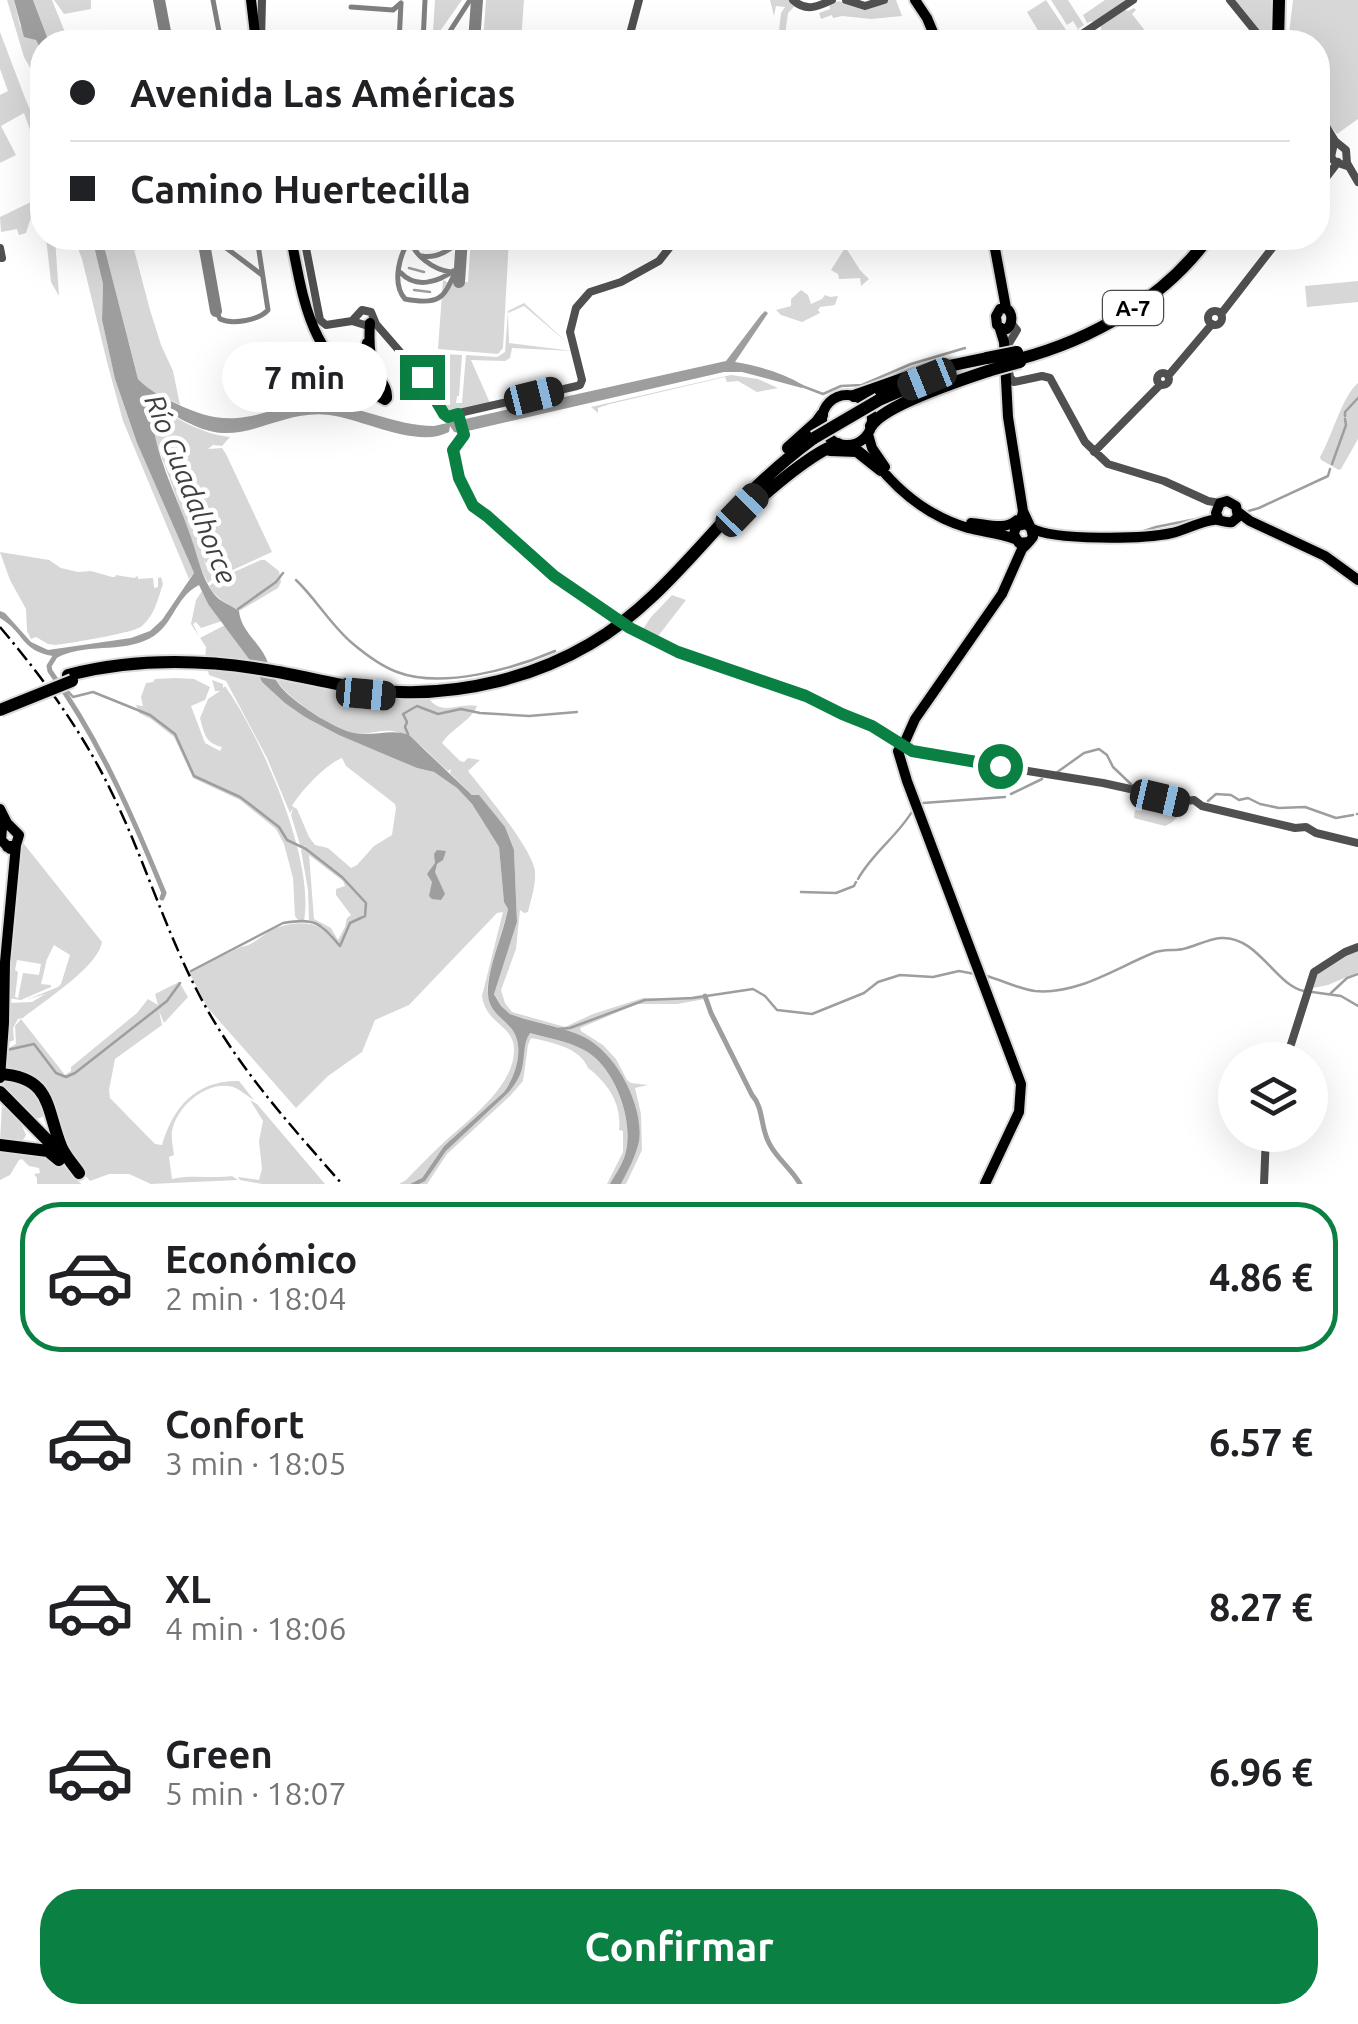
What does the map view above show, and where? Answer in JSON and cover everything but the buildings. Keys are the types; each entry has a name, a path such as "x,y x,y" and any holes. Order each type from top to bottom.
{"highway":[{"path":"1281,0 1281,30"},
{"name":"A-7","path":"0,702 124,664 194,665 366,694 432,694 540,669 580,650 644,605 815,440 880,402 1040,350 1070,336 1125,306 1191,250"},
{"path":"854,396 925,371 989,364"},
{"path":"870,430 880,415 989,364"},
{"path":"716,534 772,464 822,415"},
{"path":"716,534 814,457 838,444"},
{"path":"814,457 834,449 857,451 881,470"},
{"name":"A-7","path":"0,710 70,678"},
{"path":"0,1076 25,1079 40,1090 50,1106 62,1149 81,1177"},
{"path":"3,1098 37,1120 47,1112 45,1097"},
{"path":"0,1144 18,1144 27,1134 3,1098"},
{"path":"3,1098 81,1177"},
{"path":"0,1144 48,1151 81,1177"}],"main road":[{"path":"249,0 255,30"},
{"path":"916,0 932,30"},
{"path":"294,250 304,304 320,343 345,374 366,390 386,398"},
{"path":"295,250 310,312 328,350 358,380 386,398"},
{"path":"985,1184 1018,1112 1022,1092 1019,1076 912,797 903,748 916,719 1002,594 1019,556 1023,506 1008,416 1006,327 997,325 996,316 1003,308 996,250"},
{"path":"328,350 344,361 360,358 367,345 365,322"},
{"path":"365,322 372,360 387,389 386,398"},
{"path":"1015,569 1016,553 1008,539 966,527 928,510 910,498 865,450 832,440 824,429 825,407 847,395 866,404 870,410 872,448 898,482 931,507 968,523 1023,534"},
{"path":"853,444 870,430"},
{"path":"985,532 1150,537 1189,529 1214,511 1231,502 1236,506 1236,516 1229,524 1214,511"},
{"path":"968,523 1010,526 1023,506"},
{"path":"1236,516 1305,545 1358,580"},
{"path":"0,1076 6,841 2,812"}],"street":[{"path":"258,30 262,0"},
{"path":"632,30 639,0"},
{"path":"793,0 812,8 832,0"},
{"path":"846,0 865,6 884,0"},
{"path":"1088,30 1133,0"},
{"path":"1230,0 1254,30"},
{"path":"1330,135 1336,147 1346,150 1330,172"},
{"path":"1336,147 1330,152 1358,183"},
{"path":"306,250 320,320 331,325 365,322 422,377 448,417 580,386 582,380 570,332 576,308 590,292 621,282 667,250"},
{"path":"1095,451 1159,384 1158,375 1167,375 1211,323 1210,314 1220,314 1269,250"},
{"path":"1006,327 1018,330 1008,346 1010,377 1014,382 1050,378 1095,451 1117,467 1180,486 1214,511"},
{"path":"459,416 462,440 453,450 459,478 473,506 554,576 630,628 678,652 814,700 872,726 903,748 1099,785 1358,845"},
{"path":"1292,1042 1314,972 1358,947"},
{"path":"1264,1184 1265,1152"}],"shaded area":[{"path":"7,0 14,0 20,26 30,35 30,68"},
{"path":"14,0 33,0 44,30 30,30 30,38 24,37"},
{"path":"33,0 52,0 64,30 44,30"},
{"path":"54,0 91,0 91,9 64,14"},
{"path":"435,0 462,0 441,30 433,30"},
{"path":"486,0 524,0 522,30 484,30"},
{"path":"770,0 791,0 796,5 788,13 786,30 779,30 785,7 776,6 774,16"},
{"path":"896,0 902,16 871,19 832,15 821,19 819,13 839,1 863,7"},
{"path":"1046,0 1066,30 1038,30 1027,12"},
{"path":"1051,0 1068,0 1084,25 1078,29 1073,21 1067,25"},
{"path":"1105,0 1129,0 1094,24 1087,23 1083,15"},
{"path":"1233,0 1273,0 1273,30 1258,30"},
{"path":"1293,0 1358,0 1358,119 1337,134 1330,126 1330,30 1289,30"},
{"path":"1124,9 1136,10 1132,14 1145,30 1101,30 1101,25"},
{"path":"0,32 30,109 30,130 24,113 1,126 16,155 0,163 0,95 8,91 0,69"},
{"path":"30,202 26,233 19,235 17,229 1,232 0,217"},
{"path":"47,250 56,250 59,296 51,282"},
{"path":"79,250 95,250 103,284 102,320 115,379 137,443 194,573 189,579 123,421"},
{"path":"95,250 105,250 138,379 177,404 221,418 248,417 298,404 320,403 434,426 726,361 761,315 768,313 735,362 779,374 803,385 802,388 742,372 724,372 459,433 450,426 449,432 422,437 314,414 235,433 212,432 151,404 160,455 206,581 216,597 239,611 280,686 314,714 346,730 409,735 472,795 479,795 505,827 514,850 517,922 494,994 510,1014 584,1037 617,1067 632,1096 639,1127 636,1152 621,1184 610,1184 624,1159 627,1142 625,1111 613,1082 584,1050 530,1033 521,1071 509,1092 446,1151 425,1181 410,1184 422,1178 444,1146 504,1092 518,1059 514,1033 492,1008 488,994 508,909 499,847 457,788 434,772 339,735 285,703 262,682 199,585 154,636 133,645 72,652 51,662 53,656 28,645 0,618 0,611 31,642 48,650 131,638 150,631 162,620 194,573 137,443 115,379 102,320 103,284"},
{"path":"105,250 134,250 180,405 146,388 138,379"},
{"path":"470,250 508,250 503,348 498,354 438,349 443,280 468,282"},
{"path":"847,250 869,279 861,286 860,278 839,279 831,270"},
{"path":"1358,281 1358,302 1307,307 1305,286"},
{"path":"801,290 811,304 825,295 838,296 835,305 820,307 820,313 802,322 776,310 791,306 791,299"},
{"path":"524,303 570,345 524,306 508,313 509,343 573,351 512,348 505,361 471,360 490,403 446,415 439,399 441,358 424,357 421,371 405,352 462,355 456,403 462,403 466,355 497,357 505,352 508,311"},
{"path":"731,375 758,379 778,388 757,392 738,381 727,382 725,377 610,404 598,408 598,413 591,407"},
{"path":"1358,383 1358,439 1339,470 1320,457 1347,397"},
{"path":"150,403 198,429 230,437 222,446 208,449 222,448 226,454 272,552 224,574 204,561 217,575 208,583 197,562 151,428"},
{"path":"0,552 49,560 78,572 153,578 154,588 161,577 163,584 150,617 137,629 48,644 36,637 31,639 26,609"},
{"path":"261,560 279,571 281,582 278,588 239,611 218,598 209,586 220,578"},
{"path":"202,591 222,621 201,628 196,622 193,624 200,637 191,624"},
{"path":"672,595 686,600 655,640 641,632 651,617"},
{"path":"225,625 262,682 305,717 434,772 472,804 499,847 508,909 488,993 517,1041 516,1068 504,1092 444,1146 421,1179 410,1184 399,1184 487,1103 507,1076 512,1062 513,1040 489,1013 482,996 503,912 497,913 409,1005 375,1020 362,1052 328,1076 296,1108 207,1007 189,972 288,925 319,927 336,944 323,926 309,920 301,850 306,846 301,848 291,815 293,808 290,813 267,758 226,681 209,675 206,647 200,638","holes":["342,758 346,766 396,808 392,835 351,868 328,848 315,845 292,806 314,779","309,855 345,886 336,889 336,895 351,915 338,940 331,928 314,919"]},
{"path":"194,679 210,687 205,700 191,706 205,743 220,751 222,747 209,740 200,718 208,699 220,691 215,691 212,680 225,686 254,736 293,833 305,895 304,921 295,916 293,878 276,829 240,800 193,778 174,737 139,713 136,705 143,706 141,697 146,683"},
{"path":"276,680 372,697 430,700 446,708 477,706 442,743 460,761 480,760 468,771 518,836 535,872 528,912 520,910 516,949 501,990 512,1012 565,1027 643,998 701,995 705,999 637,1004 580,1028 616,1059 627,1080 648,1085 635,1088 641,1114 642,1150 626,1184 621,1184 638,1131 634,1101 627,1086 585,1039 510,1014 494,993 517,922 514,850 450,773 451,769 448,771 416,742 392,731 358,734 344,730 300,704"},
{"path":"1142,796 1182,806 1176,818 1165,826 1134,818 1135,810 1142,811"},
{"path":"24,844 102,942 81,973 18,1019 13,1028 14,1040 7,1043 8,1003 32,1002 45,994 26,1000 58,987 70,955 54,945 41,984 51,987 21,1000 7,998","holes":["17,960 41,964 39,975 23,973 18,998 15,997"]},
{"path":"437,850 446,851 435,872 445,894 441,900 429,896 432,882 427,874 435,863"},
{"path":"1358,948 1358,972 1313,988 1314,974"},
{"path":"179,982 188,997 164,1023 159,1011 162,1025 115,1059 110,1098 155,1144 162,1145 173,1118 189,1098 211,1085 239,1081 254,1100 236,1088 223,1086 195,1097 175,1122 174,1155 169,1157 172,1179 232,1176 238,1180 151,1184 129,1174 109,1174 90,1181 67,1155 51,1105 4,1070 5,1050 16,1044 15,1026 21,1019 65,1075 148,999 158,1005 155,994"},
{"path":"526,1034 584,1050 613,1082 625,1111 627,1142 624,1159 610,1184 623,1152 623,1131 619,1130 612,1095 579,1055 531,1038 523,1081 447,1154 427,1184 419,1184 446,1151 509,1092 519,1072"},
{"path":"4,1080 31,1085 47,1111 44,1115 32,1118 3,1091"},
{"path":"250,1100 325,1184 240,1180 238,1177 259,1180 262,1169 259,1141 263,1121"},
{"path":"2,1103 21,1123 26,1135 18,1142 0,1142"},
{"path":"0,1146 57,1159 81,1184 37,1184 34,1174 40,1173 39,1168 22,1159 10,1175 0,1180"}],"waterway":[{"path":"409,268 424,272"},
{"path":"414,290 430,292"},
{"path":"802,386 823,394 841,386 862,385 911,364 965,348"},
{"path":"1345,416 1358,398"},
{"path":"1332,464 1345,419"},
{"path":"1245,512 1328,476 1330,469"},
{"path":"1141,532 1206,517"},
{"path":"238,609 283,573"},
{"path":"296,580 352,643 385,666 415,677 477,675 555,651"},
{"path":"54,658 50,671 113,778 164,893 162,898"},
{"path":"64,691 73,697 93,692 150,715 175,734 194,776 240,797 279,827 287,840 306,849 342,877 366,903 365,916 350,923 340,946 316,924 283,923 191,971"},
{"path":"408,734 403,714 417,706 438,714 461,709 529,716 577,712"},
{"path":"1056,773 1084,753 1099,749 1134,787"},
{"path":"1011,794 1042,779"},
{"path":"1208,801 1216,794 1231,795 1279,808 1305,807 1336,818 1353,815"},
{"path":"923,803 1005,797"},
{"path":"1144,797 1158,811 1179,810"},
{"path":"858,879 913,810"},
{"path":"801,892 836,893 856,882"},
{"path":"983,975 1035,991 1066,989 1157,952 1221,938 1234,939 1256,952 1284,980 1304,991"},
{"path":"558,1029 645,1000 753,989 777,1010 812,1014 900,975 933,977 959,971 975,974"},
{"path":"1331,993 1347,978 1358,974"},
{"path":"7,1050 34,1044 56,1073 66,1077 167,1001 180,983"},
{"path":"1312,992 1341,996 1358,1006"},
{"path":"705,996 758,1106 769,1143 800,1184"}],"taxiway":[{"path":"213,0 219,30"},
{"path":"424,30 425,0"},
{"path":"451,30 470,0"},
{"path":"351,7 393,10 401,3"},
{"path":"400,30 401,3"},
{"path":"229,250 262,275"},
{"path":"216,311 220,319 239,321 268,310 259,250"},
{"path":"404,250 398,285 405,299 429,301 442,296 460,262"},
{"path":"415,250 425,261 451,272"},
{"path":"422,256 447,250"},
{"path":"401,273 413,281 427,282 453,271"}],"runway":[{"path":"159,0 165,30"},
{"path":"475,30 477,0"},
{"path":"205,250 216,311"},
{"path":"459,282 461,250"}],"railway":[{"path":"0,627 61,706 100,769 178,950 218,1027 267,1097 342,1184"}],"route":[{"path":"422,377 444,414 458,414 464,435 453,450 459,478 473,506 554,576 620,621 678,652 814,700 872,726 910,750 1000,766"}],"water label":[{"name":"Río Guadalhorce","path":"191,489"}]}
